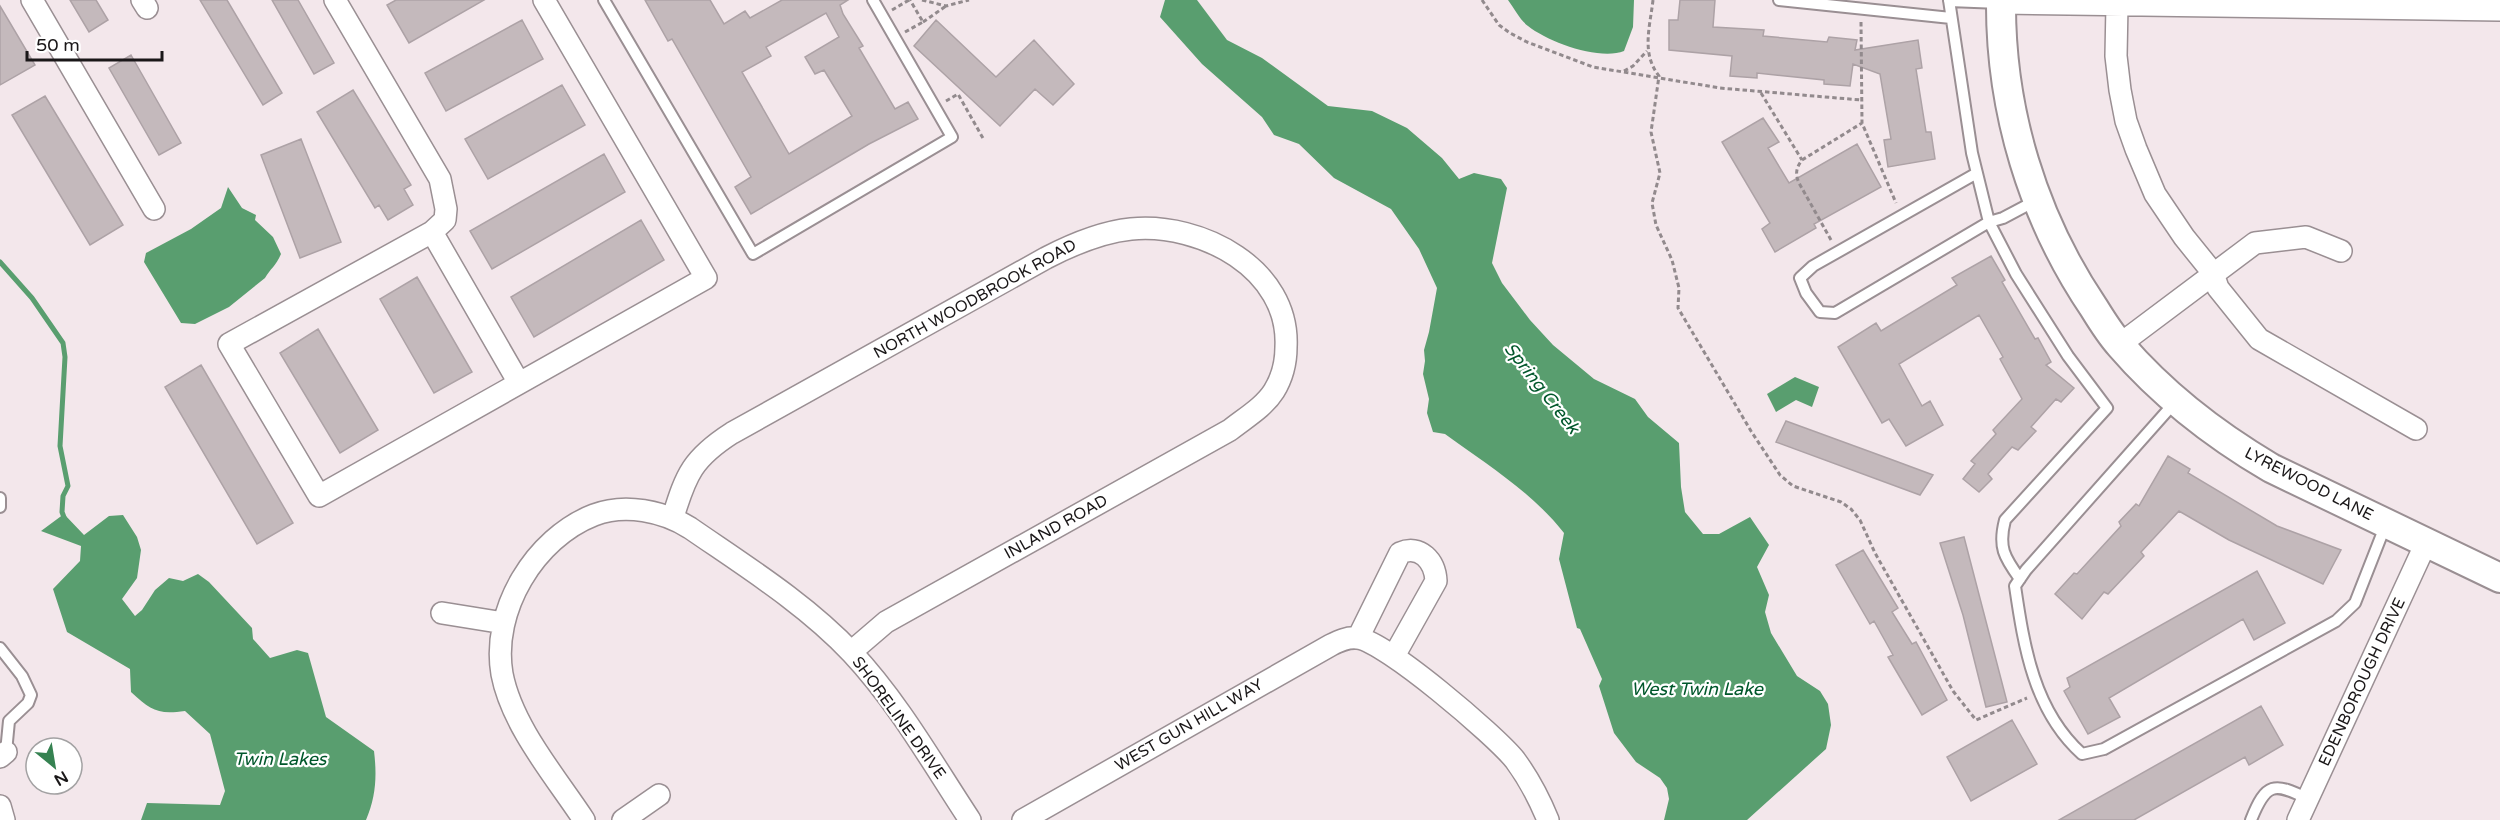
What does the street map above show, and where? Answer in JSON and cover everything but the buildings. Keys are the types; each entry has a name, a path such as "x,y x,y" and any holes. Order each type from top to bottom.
{"street":[{"path":"32,0 154,209"},
{"path":"335,0 440,179 446,209 445,220 432,232 229,344 319,496 706,278 544,0"},
{"path":"2001,1 2500,10"},
{"name":"LYREWOOD LANE","path":"2001,1 2003,54 2009,99 2018,141 2037,200 2061,255 2119,345 2198,420 2253,457 2500,578"},
{"path":"2117,2 2116,56 2126,121 2155,194 2184,237 2213,273 2218,288 2259,339 2416,429"},
{"name":"NORTH WOODBROOK ROAD","path":"673,517 682,487 692,467 708,449 732,433 1046,258 1085,239 1110,232 1133,229 1180,232 1231,253 1251,266 1267,282 1278,301 1287,339 1286,357 1281,376 1274,391 1262,405"},
{"path":"432,232 519,383"},
{"path":"2119,345 2255,243 2306,237 2341,251"},
{"name":"INLAND ROAD","path":"852,652 886,622 1230,430 1262,405"},
{"path":"584,820 515,714 501,670 504,623 521,580 537,556 575,524 595,515 615,510 637,510 673,517"},
{"name":"SHORELINE DRIVE","path":"673,517 802,609 852,652 900,715 970,820"},
{"name":"EDENBOROUGH DRIVE","path":"2298,820 2426,543"},
{"path":"1394,656 1436,580 1432,564 1422,554 1406,550 1400,553 1358,638 1394,656 1492,735 1535,789 1548,820"},
{"path":"442,613 504,623"},
{"name":"WEST GUN HILL WAY","path":"1023,820 1331,645 1346,638 1358,638"},
{"path":"623,820 659,795"},
{"path":"0,806 4,820"}],"lane":[{"path":"604,0 753,254 952,137 873,0"},
{"path":"1779,0 1952,18"},
{"path":"2001,1 1949,0 1977,173 1989,222 2016,274 2068,356 2107,408 2005,520 2000,537 2005,558 2020,579"},
{"path":"1977,173 1813,266 1800,278 1806,293 1820,312 1835,313 1989,222 2003,218 2037,200"},
{"path":"2177,401 2015,586 2033,681 2069,742 2082,754 2104,749 2336,621 2355,603 2386,524"},
{"path":"0,498 0,507"},
{"path":"0,648 22,676 31,695 28,703 9,721 3,755"},
{"path":"2251,820 2265,794 2275,787 2282,787 2308,799"}],"path":[{"path":"910,0 922,22"},
{"path":"922,0 946,6"},
{"path":"903,35 904,32 946,6 969,0"},
{"path":"1482,0 1499,25 1510,33 1527,42 1593,67 1761,93 1862,100"},
{"path":"1653,0 1647,51 1650,64 1659,76 1652,132 1660,173 1652,203 1656,225 1672,260 1678,288 1678,308 1751,431 1780,475 1793,486 1841,502 1860,520 1875,553 1948,681 1976,720 2018,703 2039,691"},
{"path":"1863,9 1860,31 1862,123 1889,191 1903,215"},
{"path":"1622,72 1633,66 1647,51"},
{"path":"1761,93 1802,160"},
{"path":"942,100 945,102 958,94 984,140"},
{"path":"1838,252 1796,177 1797,167 1802,160 1862,123"}],"water":[{"name":"West Twin Lake","path":"1165,0 1197,0 1227,40 1262,58 1328,106 1372,111 1407,128 1442,158 1459,179 1474,173 1501,179 1507,188 1492,263 1502,283 1530,320 1553,345 1594,379 1635,399 1648,417 1679,443 1681,487 1685,512 1703,534 1719,534 1750,517 1769,545 1757,567 1769,595 1765,612 1771,633 1797,676 1820,691 1828,704 1831,725 1826,749 1747,820 1664,820 1669,799 1667,788 1660,778 1636,762 1614,733 1599,686 1602,679 1580,629 1577,628 1559,559 1564,533 1538,504 1508,479 1445,434 1433,432 1427,413 1429,399 1423,374 1424,350 1437,288 1419,249 1391,209 1334,178 1299,144 1274,135 1262,117 1202,64 1160,17"},
{"path":"1508,0 1634,0 1633,27 1624,51 1602,54 1588,52 1561,44 1537,32 1522,21"},
{"path":"228,187 242,208 256,215 255,220 273,237 281,254 265,278 229,307 195,324 181,323 144,262 146,253 191,229 221,208"},
{"path":"1795,377 1819,387 1812,407 1796,400 1776,412 1767,394"},
{"name":"Twin Lakes","path":"64,514 84,535 109,516 123,515 137,537 141,550 137,578 122,599 135,616 142,610 155,590 169,578 183,581 198,574 209,582 252,628 253,639 270,658 297,650 308,653 326,717 374,751 375,786 366,820 141,820 147,803 220,805 225,791 210,734 185,711 168,712 149,707 131,692 130,669 67,632 53,589 80,561 81,546 41,531"}],"waterway":[{"path":"0,262 32,298 63,343 65,357 60,446 68,486 63,496 62,512 65,520"}],"water label":[{"name":"Spring Creek","path":"1542,388"}]}
